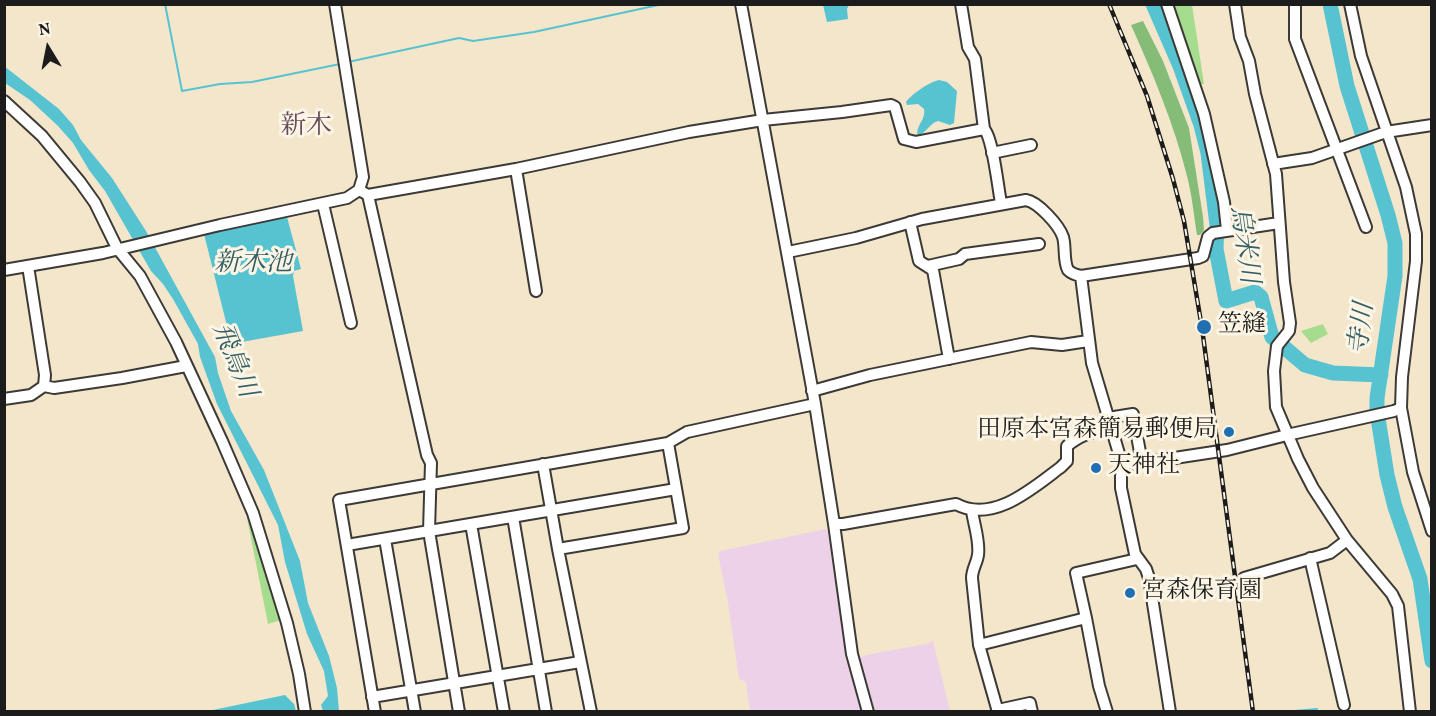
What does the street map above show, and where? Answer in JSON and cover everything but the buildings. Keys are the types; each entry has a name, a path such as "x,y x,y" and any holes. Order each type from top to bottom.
{"street":[{"path":"335,4 364,192 427,455 431,463 429,531 459,711"},
{"path":"741,4 815,404 852,654 868,711"},
{"path":"961,4 968,48 975,59 984,129 988,133 1001,203"},
{"path":"1167,4 1204,114 1224,202 1227,230"},
{"path":"1235,4 1240,37 1249,61 1255,94 1276,174 1284,282 1290,323 1289,331 1277,346 1274,372 1276,407 1313,488 1347,540 1392,594 1398,606 1410,711"},
{"path":"1295,4 1295,39 1366,227"},
{"path":"1350,4 1361,56 1384,132 1406,187 1416,234 1416,261 1397,410 1431,531"},
{"path":"4,101 42,136 95,203 120,248 140,276 186,366 253,513 287,623 305,711"},
{"path":"4,270 120,248 323,204 364,192 516,169 678,134 763,120 891,105 897,112 904,139 909,142 984,129"},
{"path":"1273,164 1312,158 1384,132 1431,125"},
{"path":"992,153 1031,145"},
{"path":"516,169 536,291"},
{"path":"788,252 856,238 910,222 1026,200 1038,204 1060,231 1067,269 1081,276 1198,258 1203,256 1208,237 1213,233 1279,223"},
{"path":"323,204 351,323"},
{"path":"910,222 919,261 933,270 949,359"},
{"path":"928,266 959,259 965,254 1039,244"},
{"path":"28,266 45,375 44,386"},
{"path":"1081,276 1092,363 1120,457 1124,462 1142,463 1227,450 1397,410"},
{"path":"812,391 870,375 1031,342 1062,345 1088,341"},
{"path":"4,399 31,395 44,386 54,388 186,366"},
{"path":"375,711 339,500 668,443 687,432 815,404"},
{"path":"834,524 956,504 972,511 993,508 1015,500 1067,461 1067,446 1073,440 1133,414 1142,463"},
{"path":"558,549 683,528 668,443"},
{"path":"1124,462 1121,488 1137,559 1146,569 1149,578 1170,711"},
{"path":"543,464 591,711"},
{"path":"347,545 676,489"},
{"path":"972,511 979,551 978,559 972,570 972,597 979,645 998,711 1030,703 1032,711"},
{"path":"513,517 546,711"},
{"path":"471,524 504,711"},
{"path":"385,539 415,711"},
{"path":"1244,578 1330,553 1347,540"},
{"path":"1310,558 1344,705"},
{"path":"1107,711 1099,686 1076,573 1137,559"},
{"path":"979,645 1086,618"},
{"path":"372,697 580,662"}],"shaded area":[{"path":"826,529 846,661 933,641 950,711 750,711 746,682 739,679 718,554 720,551"}],"green space":[{"path":"1169,5 1192,5 1204,84 1201,84"},
{"path":"1143,21 1163,61 1189,128 1203,217 1204,230 1200,235 1197,235 1189,183 1176,137 1131,25"},
{"path":"1323,324 1328,334 1311,343 1301,331"},
{"path":"247,518 250,518 281,620 268,624"}],"water":[{"path":"823,5 849,5 848,19 827,22"},
{"path":"4,66 59,109 112,178 146,231 215,357 231,411 264,470 300,561 308,603 329,656 337,688 339,711 323,711 321,705 328,696 324,671 307,634 285,562 278,525 217,404 200,357 198,344 173,299 151,271 105,191 73,143 30,100 5,83"},
{"path":"939,80 947,82 957,91 954,123 950,125 938,121 919,135 917,133 924,109 918,104 907,105 906,102 930,83"},
{"name":"新木池","path":"287,217 301,269 294,271 293,276 303,331 231,342 204,234"},
{"path":"285,695 294,704 296,711 208,711"}],"waterway":[{"path":"165,4 182,91 220,84 252,82 340,64"},
{"path":"348,62 459,38 473,41 534,32 663,4"},
{"name":"烏米川","path":"1153,4 1180,66 1201,125 1208,153 1217,225 1216,249 1226,301 1255,292 1261,297 1272,337 1305,365 1333,373 1381,375"},
{"name":"寺川","path":"1330,4 1347,86 1395,243 1395,276 1377,398 1377,412 1387,475 1395,507 1420,579 1432,661"},
{"path":"1283,712 1317,709"}],"railway":[{"path":"1109,4 1147,96 1184,221 1202,328 1253,712"}],"place":[{"name":"笠縫","path":"1204,327"},
{"name":"田原本宮森簡易郵便局","path":"1229,432"},
{"name":"天神社","path":"1096,468"},
{"name":"宮森保育園","path":"1130,593"}],"district":[{"name":"新木","path":"306,128"}],"water label":[{"name":"飛鳥川","path":"232,361"}]}
